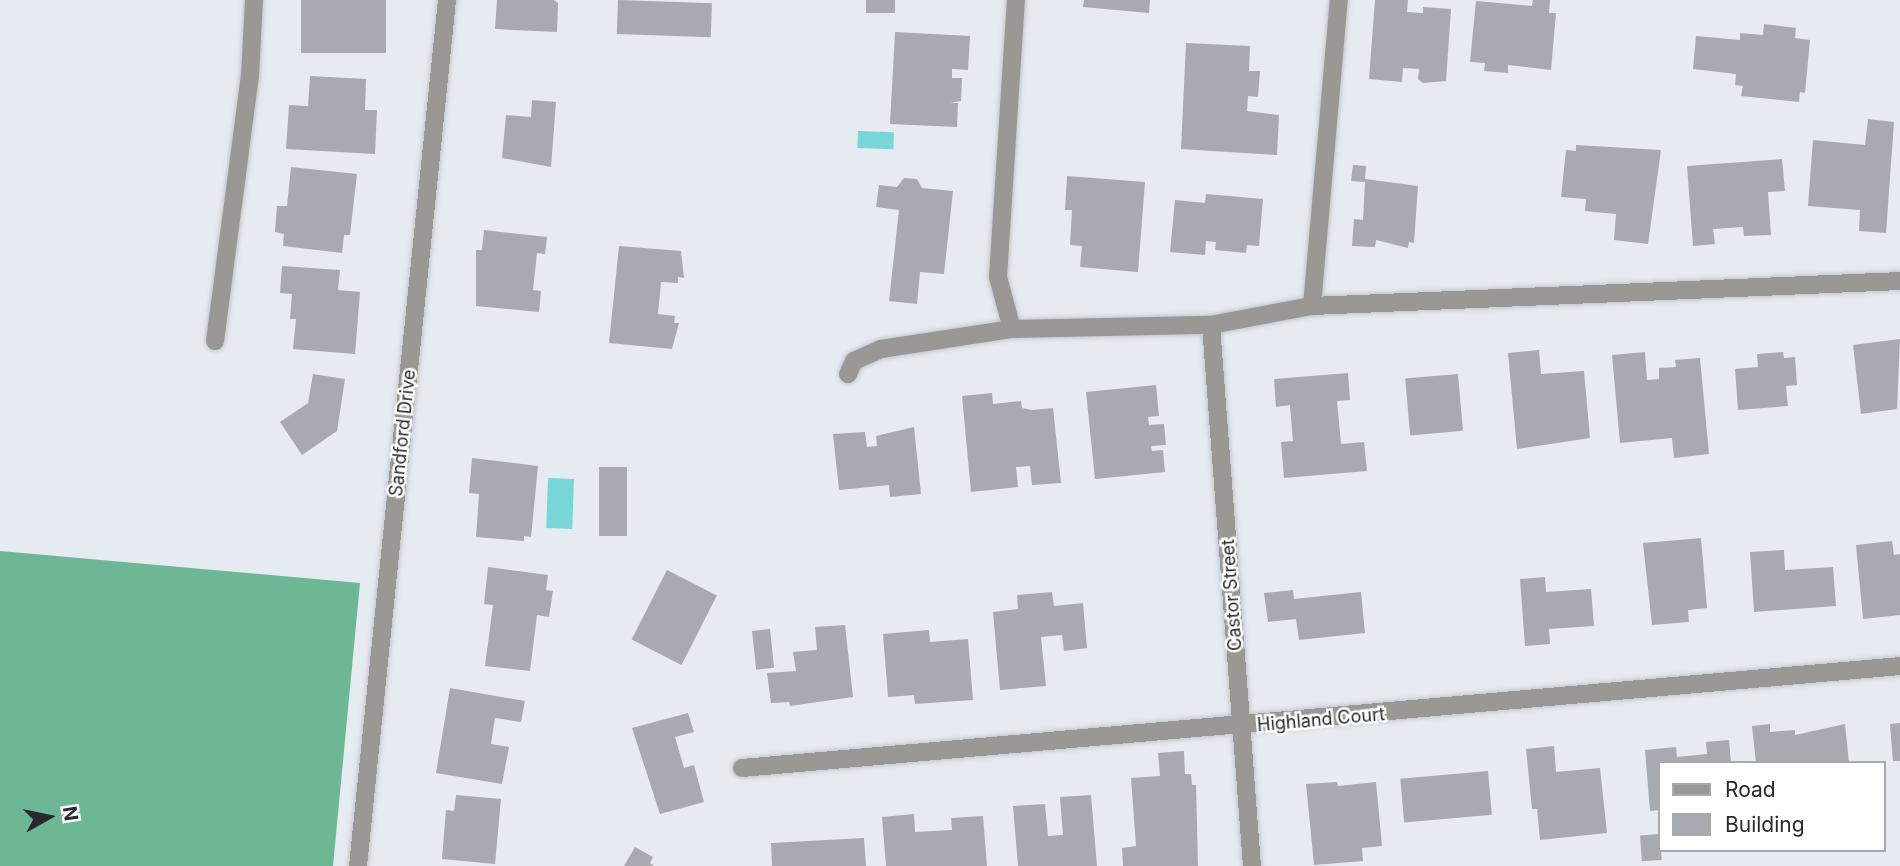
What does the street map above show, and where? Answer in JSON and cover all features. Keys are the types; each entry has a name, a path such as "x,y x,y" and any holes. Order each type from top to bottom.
{"street":[{"path":"215,341 247,101 254,0"},
{"name":"Sandford Drive","path":"358,866 447,0"},
{"path":"1012,329 998,277 1016,0"},
{"path":"1312,306 1339,0"},
{"path":"848,374 854,361 881,349 1012,329 1211,325 1312,306 1900,281"},
{"name":"Castor Street","path":"1211,325 1252,866"},
{"name":"Highland Court","path":"742,768 1242,727 1900,666"}],"green space":[{"path":"0,551 360,583 333,866 0,866"}],"water":[{"path":"858,131 894,132 893,149 857,148"},
{"path":"548,478 574,479 572,529 546,528"}],"building":[{"path":"301,0 386,0 386,53 301,53"},
{"path":"497,0 554,0 558,3 557,32 495,29"},
{"path":"618,0 712,3 711,37 617,34"},
{"path":"866,0 895,0 895,13 866,13"},
{"path":"1084,0 1150,0 1149,13 1083,7"},
{"path":"1375,0 1408,0 1407,12 1423,13 1423,7 1451,9 1446,81 1423,83 1418,79 1419,69 1403,68 1402,82 1369,79"},
{"path":"1533,0 1550,0 1549,13 1556,13 1551,70 1508,65 1508,73 1484,71 1485,63 1470,62 1476,1 1532,6"},
{"path":"1764,24 1796,28 1795,38 1810,40 1805,93 1800,92 1799,102 1741,96 1743,86 1735,85 1736,74 1693,69 1696,36 1740,40 1740,33 1763,35"},
{"path":"895,32 970,36 968,70 952,69 952,78 962,78 961,101 950,103 958,103 957,127 890,124"},
{"path":"1186,43 1250,46 1249,71 1260,71 1258,97 1248,96 1247,111 1279,115 1277,155 1181,149"},
{"path":"310,76 366,79 365,110 377,110 375,154 286,149 289,105 308,106"},
{"path":"532,100 556,102 551,167 502,158 506,115 531,117"},
{"path":"1868,119 1894,122 1886,233 1859,231 1860,210 1808,206 1813,140 1865,145"},
{"path":"1576,145 1661,150 1648,244 1614,240 1616,214 1585,211 1586,199 1561,197 1566,150 1576,151"},
{"path":"1782,159 1785,191 1768,192 1771,235 1744,236 1743,227 1713,229 1715,244 1693,246 1687,166"},
{"path":"1353,165 1366,166 1365,179 1418,186 1414,243 1409,242 1408,248 1376,240 1375,247 1352,246 1354,219 1363,220 1365,182 1351,181"},
{"path":"291,167 357,174 350,235 344,235 342,253 283,246 284,234 275,232 277,206 287,206"},
{"path":"1067,176 1145,182 1138,272 1080,267 1082,246 1070,245 1072,210 1065,210"},
{"path":"904,178 917,179 922,188 953,191 944,274 920,272 917,304 889,301 899,210 876,207 879,185 897,187"},
{"path":"1206,194 1263,199 1259,246 1247,245 1246,253 1215,250 1216,242 1206,241 1205,255 1170,252 1175,200 1205,203"},
{"path":"484,230 547,237 545,254 537,253 533,290 541,291 539,312 476,306 476,250 482,250"},
{"path":"619,246 681,251 684,278 678,277 678,283 661,282 658,314 675,316 674,323 679,323 672,349 609,343"},
{"path":"282,266 340,270 338,290 360,292 355,354 293,349 296,319 290,319 292,294 280,293"},
{"path":"1900,339 1897,409 1861,414 1853,345"},
{"path":"1539,350 1541,374 1584,371 1590,438 1517,449 1508,353"},
{"path":"1645,352 1647,380 1659,379 1659,368 1676,367 1675,360 1700,358 1709,454 1674,458 1672,438 1620,443 1612,355"},
{"path":"1783,352 1784,358 1795,357 1797,385 1786,386 1788,406 1738,410 1735,369 1758,367 1757,354"},
{"path":"1348,373 1350,400 1337,401 1341,444 1364,442 1367,471 1284,478 1281,442 1293,441 1290,405 1276,407 1274,379"},
{"path":"313,374 345,379 337,431 302,455 280,422 308,403"},
{"path":"1458,374 1463,431 1410,435 1405,379"},
{"path":"1156,385 1159,416 1148,417 1149,425 1164,424 1166,445 1151,446 1152,451 1163,450 1165,472 1095,479 1086,392"},
{"path":"992,393 993,404 1021,401 1022,408 1053,408 1061,483 1032,485 1030,466 1016,467 1018,487 971,492 962,396"},
{"path":"914,427 921,494 890,497 889,485 839,490 833,434 865,432 867,447 877,446 876,436"},
{"path":"472,458 538,466 531,537 524,536 524,541 476,537 479,494 469,493"},
{"path":"599,467 627,467 627,536 599,536"},
{"path":"1701,538 1707,608 1688,610 1689,622 1652,625 1643,543"},
{"path":"1892,541 1894,555 1900,554 1900,615 1863,619 1856,545"},
{"path":"1784,550 1785,570 1833,567 1836,606 1754,612 1750,552"},
{"path":"488,567 548,575 546,590 553,591 549,617 537,615 530,671 485,666 493,605 484,604"},
{"path":"667,570 717,595 681,665 632,639"},
{"path":"1545,577 1546,592 1591,589 1594,626 1549,629 1550,644 1525,646 1520,579"},
{"path":"1293,590 1294,599 1361,592 1365,633 1299,640 1296,619 1268,622 1264,593"},
{"path":"1052,592 1054,606 1083,603 1087,648 1064,651 1062,635 1041,637 1046,686 1000,690 993,612 1018,609 1017,595"},
{"path":"845,625 853,697 790,706 789,702 771,703 767,673 796,671 793,652 817,650 815,627"},
{"path":"770,629 774,668 756,670 752,631"},
{"path":"929,630 930,642 968,639 973,700 915,704 914,695 888,697 883,634"},
{"path":"450,688 525,701 521,722 495,718 491,744 509,747 502,784 436,773"},
{"path":"688,713 694,732 675,737 684,768 694,765 704,802 660,814 632,728"},
{"path":"1900,723 1900,761 1893,761 1890,724"},
{"path":"1770,724 1770,732 1795,730 1795,735 1845,724 1849,761 1756,761 1752,726"},
{"path":"1729,740 1731,761 1658,761 1658,810 1650,811 1645,750 1676,747 1677,757 1707,754 1706,742"},
{"path":"1554,746 1556,772 1600,768 1607,833 1540,840 1537,809 1532,809 1526,749"},
{"path":"1184,751 1185,774 1191,774 1192,785 1196,785 1198,866 1123,866 1122,848 1136,846 1131,778 1160,776 1158,753"},
{"path":"1488,771 1492,815 1404,823 1400,779"},
{"path":"1337,782 1338,786 1376,782 1382,846 1362,848 1363,861 1314,865 1306,784"},
{"path":"456,795 501,799 495,864 442,859 446,810 454,811"},
{"path":"1091,795 1097,866 1018,866 1013,806 1045,804 1048,836 1063,835 1060,797"},
{"path":"914,814 915,832 952,830 951,818 983,816 987,866 886,866 882,817"},
{"path":"1658,834 1658,852 1661,852 1662,860 1642,861 1640,835"},
{"path":"864,838 866,866 772,866 771,843"},
{"path":"635,847 653,857 650,863 654,866 624,866"}]}
